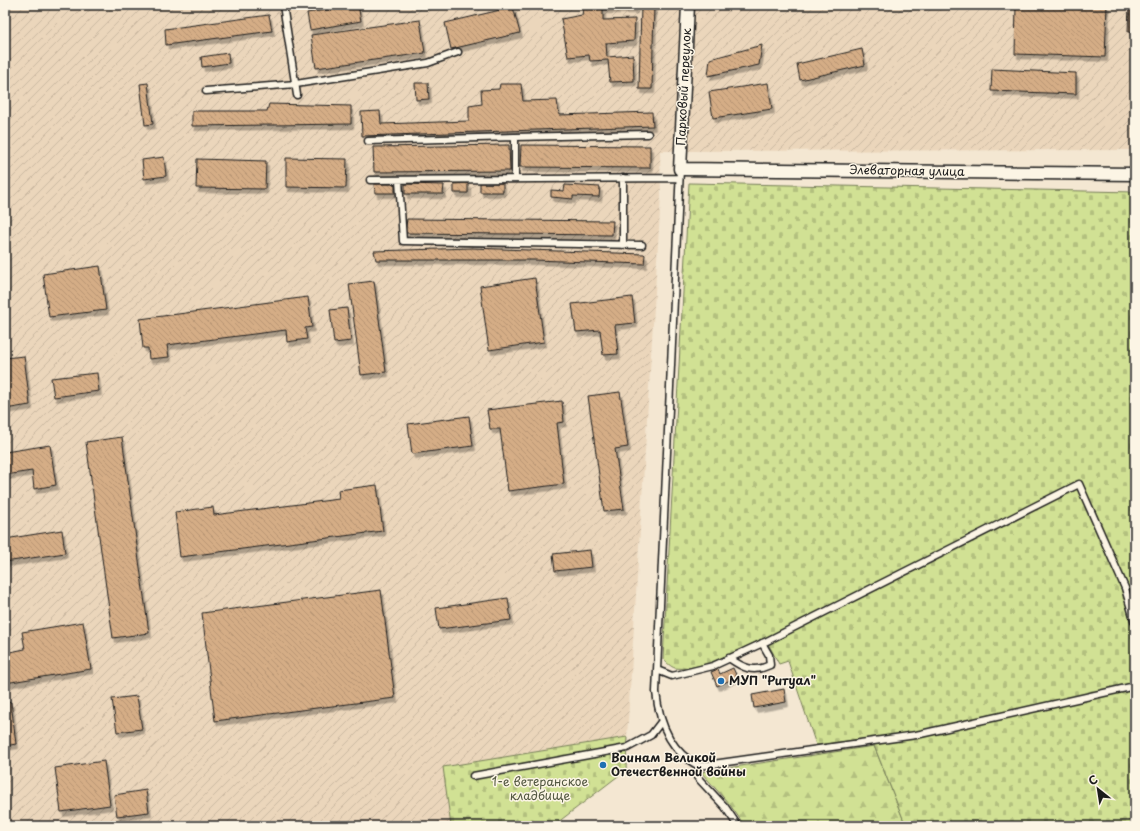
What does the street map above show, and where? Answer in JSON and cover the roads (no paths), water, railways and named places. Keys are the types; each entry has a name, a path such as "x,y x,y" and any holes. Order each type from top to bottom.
{"street":[{"name":"Парковый переулок","path":"680,173 688,5"},
{"name":"Элеваторная улица","path":"680,173 1135,174"}],"lane":[{"path":"283,5 297,95"},
{"path":"206,91 296,84 428,63 458,52"},
{"path":"368,141 648,134"},
{"path":"514,137 515,179"},
{"path":"370,180 623,178 680,173 656,692 658,712 661,722 675,747 690,762 699,766 916,735 1135,686"},
{"path":"623,178 623,245"},
{"path":"399,180 403,241 642,245"},
{"path":"657,670 672,676 713,666 762,643 1079,484 1125,588 1135,623"},
{"path":"729,658 741,667 760,670 770,665 769,655 762,643"},
{"path":"472,776 627,748 651,735 661,722"},
{"path":"699,766 697,777 725,807 738,826"}],"place":[{"name":"МУП \"Ритуал\"","path":"721,681"},
{"name":"Воинам Великой Отечественной войны","path":"603,765"}],"park label":[{"name":"1-е ветеранское кладбище","path":"540,789"}]}
